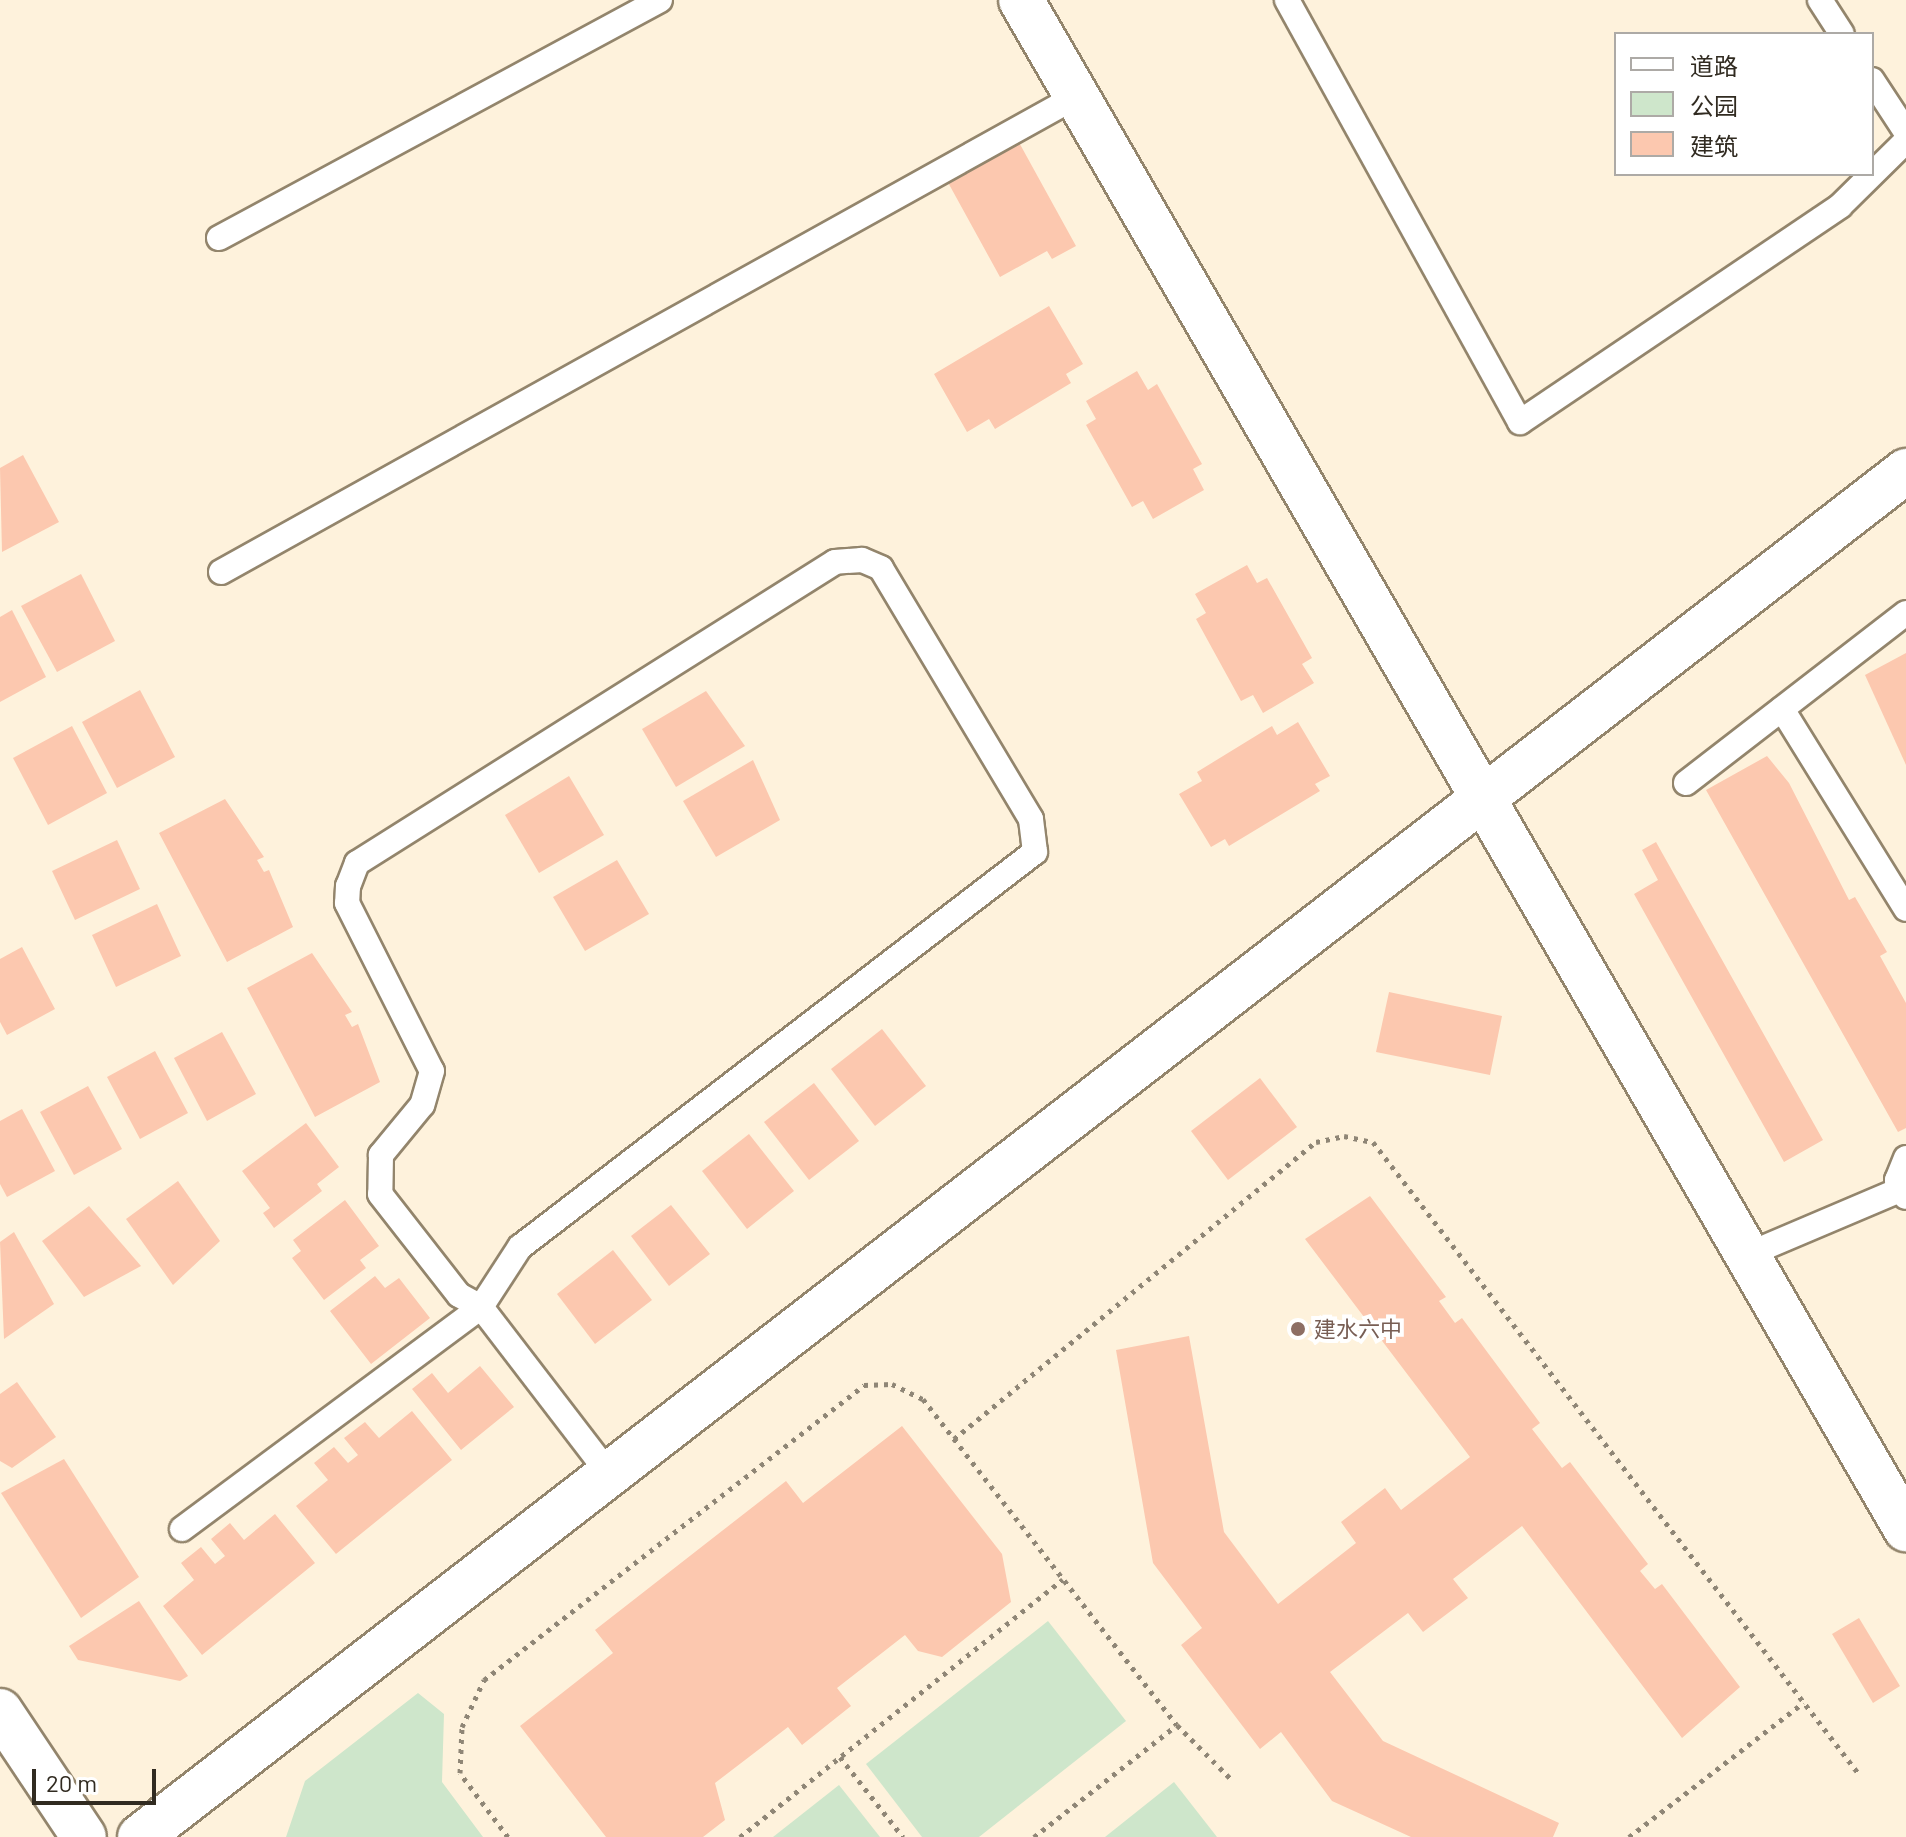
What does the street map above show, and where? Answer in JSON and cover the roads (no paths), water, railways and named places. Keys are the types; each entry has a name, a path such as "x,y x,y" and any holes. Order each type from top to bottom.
{"street":[{"path":"1021,0 1906,1529"},
{"path":"140,1837 1906,471"},
{"path":"0,1711 84,1837"}],"lane":[{"path":"219,238 660,0"},
{"path":"1287,0 1520,422 1840,206 1870,176"},
{"path":"1820,0 1841,32"},
{"path":"1874,83 1906,132"},
{"path":"221,572 1077,96"},
{"path":"1874,173 1906,141"},
{"path":"182,1529 481,1307 520,1247 1035,852 1031,819 881,568 835,562 357,863 347,903 432,1071 422,1105 381,1155 377,1185 459,1295 481,1307 609,1474"},
{"path":"1686,783 1906,613"},
{"path":"1782,709 1906,909"},
{"path":"1749,1254 1903,1194 1899,1162 1906,1158"}],"place":[{"name":"建水六中","path":"1298,1329"}]}
